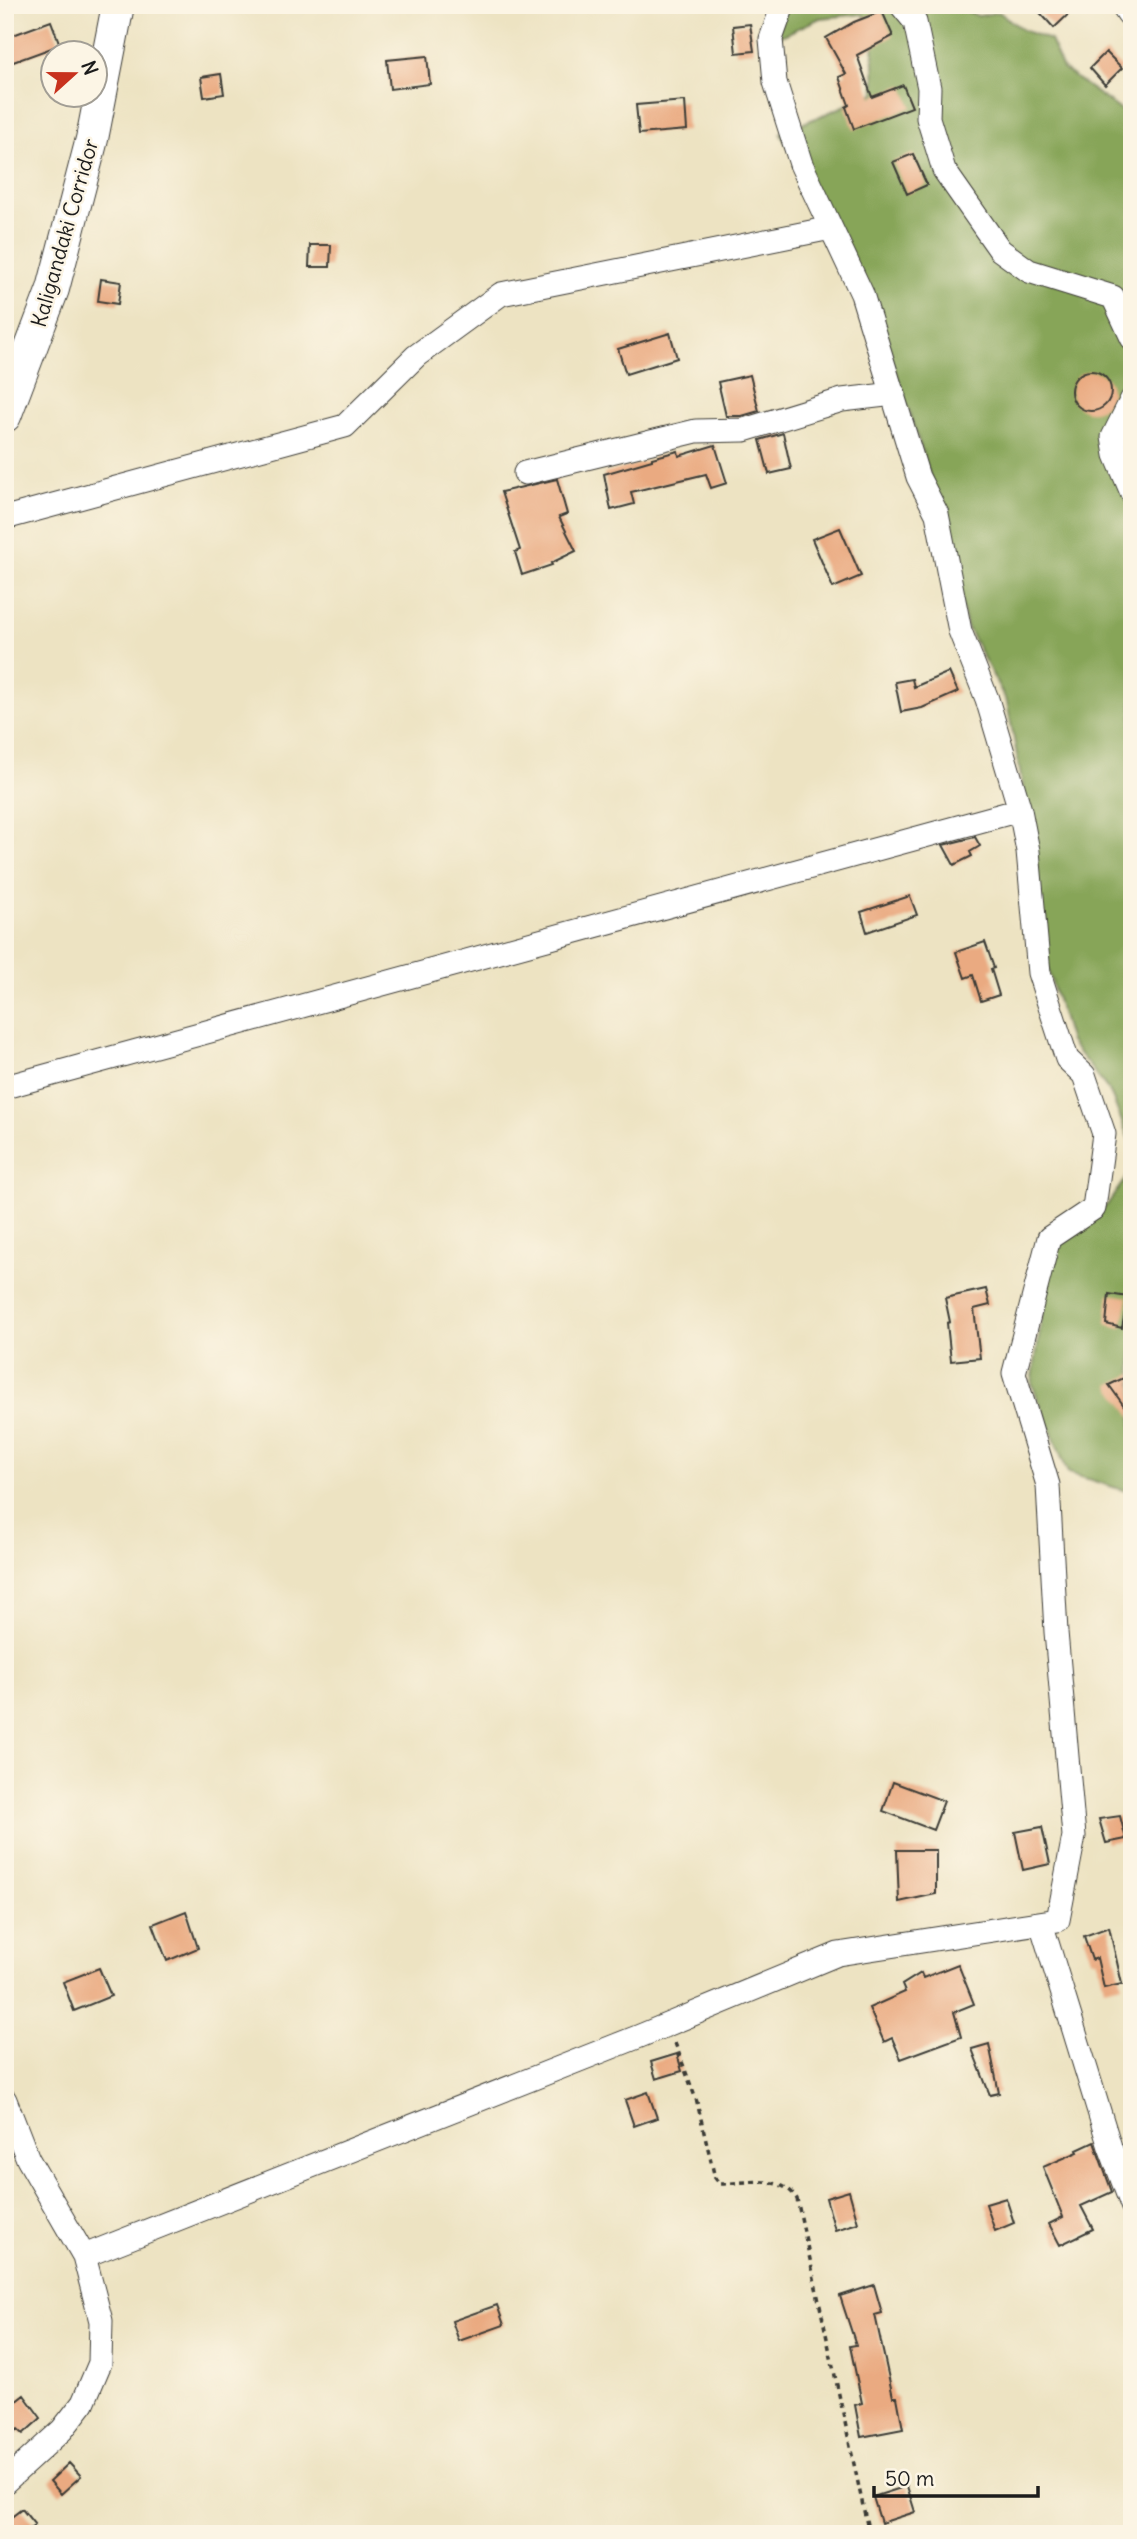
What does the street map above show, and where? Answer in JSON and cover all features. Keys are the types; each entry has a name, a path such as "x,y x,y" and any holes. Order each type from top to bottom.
{"main road":[{"name":"Kaligandaki Corridor","path":"5,416 53,289 92,139 118,5"},
{"path":"1128,5 1132,11"}],"street":[{"path":"84,2256 838,1954 1058,1920 1074,1836 1056,1632 1048,1485 1014,1373 1049,1238 1094,1208 1104,1134 1084,1074 1068,1059 1038,973 1028,851 1020,810 987,699 960,631 937,514 918,477 862,294 801,164 775,82 771,39 783,5"},
{"path":"901,5 915,22 929,88 928,118 944,170 1000,250 1028,271 1113,298 1132,338"},
{"path":"5,519 345,426 416,356 501,293 831,228"},
{"path":"525,473 696,431 744,430 842,400 894,394"},
{"path":"1132,399 1113,437 1115,455 1132,493"},
{"path":"5,1087 1020,810"},
{"path":"1041,1923 1110,2147 1132,2205"},
{"path":"5,2100 28,2159 84,2256 101,2321 100,2363 83,2403 62,2430 5,2482"}],"path":[{"path":"668,2024 697,2102 715,2178 720,2184 769,2182 783,2185 792,2190 797,2199 869,2534"}],"green space":[{"path":"773,5 953,5 978,16 999,12 1023,30 1050,40 1063,69 1125,113 1132,108 1132,1493 1068,1473 1032,1384 1052,1247 1107,1205 1130,1172 1130,1142 1110,1092 1070,1042 1048,970 1036,857 1007,702 967,627 931,479 870,291 780,133 875,93 873,37 863,14 820,18 764,44"}],"building":[{"path":"1033,5 1078,5 1054,28"},
{"path":"882,11 893,36 857,55 872,97 903,85 912,107 854,129 839,77 846,74 826,38 854,22"},
{"path":"51,21 57,38 38,38 38,53 5,65 5,38"},
{"path":"750,24 754,51 736,53 733,26"},
{"path":"1106,52 1122,68 1105,85 1090,68"},
{"path":"427,56 430,84 390,89 387,60"},
{"path":"221,74 224,94 204,97 201,77"},
{"path":"685,101 687,130 639,134 636,105"},
{"path":"913,154 927,185 907,194 893,162"},
{"path":"310,245 331,245 330,267 309,267"},
{"path":"101,279 121,282 118,304 98,301"},
{"path":"670,333 677,358 626,374 618,349"},
{"path":"1091,371 1105,377 1111,391 1105,405 1091,411 1077,405 1071,391 1077,377"},
{"path":"750,375 759,411 742,416 726,416 718,382"},
{"path":"783,433 791,469 769,474 760,440"},
{"path":"715,445 727,483 711,488 706,474 631,492 634,504 611,510 604,474 678,451 679,456"},
{"path":"557,479 567,514 559,517 576,551 551,563 552,565 522,575 515,552 520,550 501,492"},
{"path":"840,528 861,576 833,588 812,539"},
{"path":"949,672 958,692 922,708 901,712 895,682 912,679 914,687"},
{"path":"975,837 980,846 970,852 972,856 954,865 943,845"},
{"path":"910,896 917,915 867,932 861,912"},
{"path":"985,942 999,995 981,1001 973,975 965,978 956,952"},
{"path":"986,1289 990,1305 974,1309 980,1358 951,1361 947,1323 950,1322 945,1298"},
{"path":"1109,1294 1128,1297 1122,1328 1106,1324"},
{"path":"1132,1374 1132,1417 1109,1385"},
{"path":"893,1782 944,1801 933,1830 883,1811"},
{"path":"1120,1816 1126,1839 1106,1843 1099,1819"},
{"path":"1042,1827 1050,1864 1023,1870 1015,1832"},
{"path":"897,1850 936,1850 936,1894 899,1902"},
{"path":"186,1911 198,1948 167,1961 153,1924"},
{"path":"1109,1927 1122,1984 1104,1988 1097,1958 1092,1960 1084,1936"},
{"path":"958,1964 974,2004 954,2012 961,2037 901,2059 892,2038 884,2042 869,2008 905,1992 902,1985 921,1973 923,1978"},
{"path":"99,1968 111,1996 74,2011 63,1982"},
{"path":"989,2044 999,2093 990,2095 972,2049"},
{"path":"677,2054 682,2071 656,2079 651,2062"},
{"path":"648,2092 657,2118 634,2126 625,2100"},
{"path":"1094,2142 1112,2192 1081,2206 1093,2229 1060,2245 1049,2224 1063,2217 1043,2167"},
{"path":"849,2191 858,2223 835,2230 826,2198"},
{"path":"1006,2198 1014,2223 995,2231 986,2204"},
{"path":"874,2285 882,2313 875,2315 903,2429 861,2437 855,2405 862,2403 850,2346 856,2345 840,2296"},
{"path":"497,2305 504,2325 459,2341 452,2321"},
{"path":"24,2395 41,2418 23,2434 18,2429 5,2440 5,2410"},
{"path":"69,2463 81,2476 61,2494 50,2481"},
{"path":"907,2486 915,2512 881,2523 873,2497"},
{"path":"22,2509 35,2525 24,2534 5,2534 5,2522"}]}
